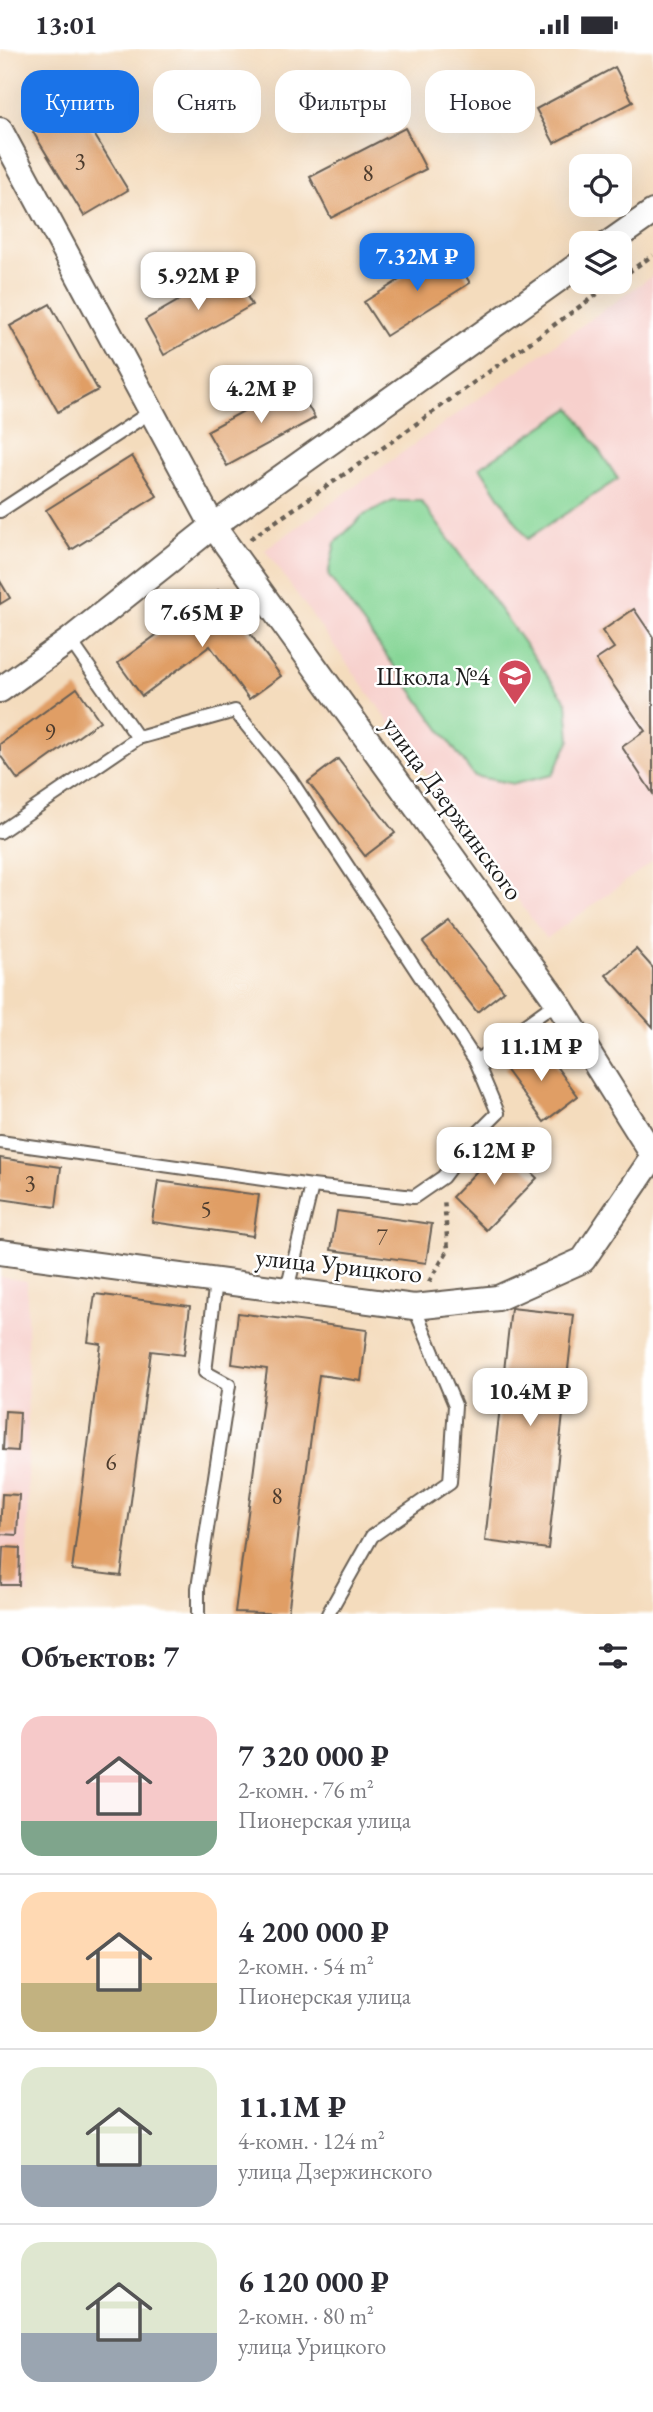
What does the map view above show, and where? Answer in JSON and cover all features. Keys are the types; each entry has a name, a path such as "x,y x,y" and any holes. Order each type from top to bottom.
{"street":[{"name":"улица Дзержинского","path":"0,130 212,526 557,1002 653,1156"},
{"path":"626,231 653,212"},
{"path":"0,690 71,640 212,526 569,272"},
{"name":"улица Урицкого","path":"0,1252 414,1307 498,1298 583,1260 653,1156"}],"lane":[{"path":"0,511 152,411"},
{"path":"71,640 138,738"},
{"path":"0,832 138,738 235,711 290,779 476,1061 498,1113 471,1140 443,1177 414,1198 0,1142"},
{"path":"476,1061 557,1002"},
{"path":"287,1290 312,1186"},
{"path":"198,1614 198,1588 229,1385 205,1372 216,1281"},
{"path":"328,1614 372,1536 450,1482 455,1405 414,1307"}],"path":[{"path":"632,270 653,255"},
{"path":"232,551 384,447 597,294"},
{"path":"414,1307 448,1251 443,1177"}],"shaded area":[{"name":"Школа №4","path":"653,275 653,861 546,939 265,550 626,294 632,294 632,290"},
{"path":"0,1277 27,1281 28,1594 0,1592"}],"green space":[{"path":"571,408 618,479 527,539 480,467"},
{"path":"393,501 421,501 567,702 570,740 552,775 514,784 474,776 328,575 335,543 362,516"}],"building":[{"path":"615,67 633,102 554,143 536,109"},
{"path":"34,133 93,133 128,190 84,216"},
{"path":"395,133 408,133 426,169 331,218 310,177"},
{"path":"449,249 470,283 386,336 364,302"},
{"path":"232,270 252,305 164,355 145,320"},
{"path":"50,304 98,390 58,412 10,326"},
{"path":"295,383 315,418 227,466 207,431"},
{"path":"132,456 157,496 71,550 46,510"},
{"path":"0,581 10,598 0,604"},
{"path":"218,590 281,676 249,699 210,646 142,696 118,663"},
{"path":"634,609 653,637 653,794 622,747 645,731 596,660 614,648 602,631"},
{"path":"77,688 100,721 18,780 0,755 0,744"},
{"path":"338,759 395,833 365,856 308,782"},
{"path":"450,922 504,991 477,1012 423,942"},
{"path":"636,949 653,968 653,1027 606,975"},
{"path":"539,1043 578,1096 544,1122 505,1069"},
{"path":"502,1145 537,1178 486,1230 452,1197"},
{"path":"0,1158 61,1167 56,1207 0,1199"},
{"path":"158,1181 259,1195 253,1236 152,1222"},
{"path":"337,1211 432,1224 426,1263 331,1250"},
{"path":"95,1294 190,1306 184,1355 151,1351 121,1576 72,1570 101,1344 88,1342"},
{"path":"511,1308 574,1315 548,1549 485,1541"},
{"path":"238,1313 367,1330 361,1381 319,1375 288,1614 235,1612 267,1369 232,1364"},
{"path":"5,1411 20,1412 18,1451 3,1450"},
{"path":"2,1494 19,1495 17,1535 0,1534"},
{"path":"3,1547 20,1548 19,1585 1,1585"}],"place":[{"name":"Школа №4","path":"515,706"}]}
